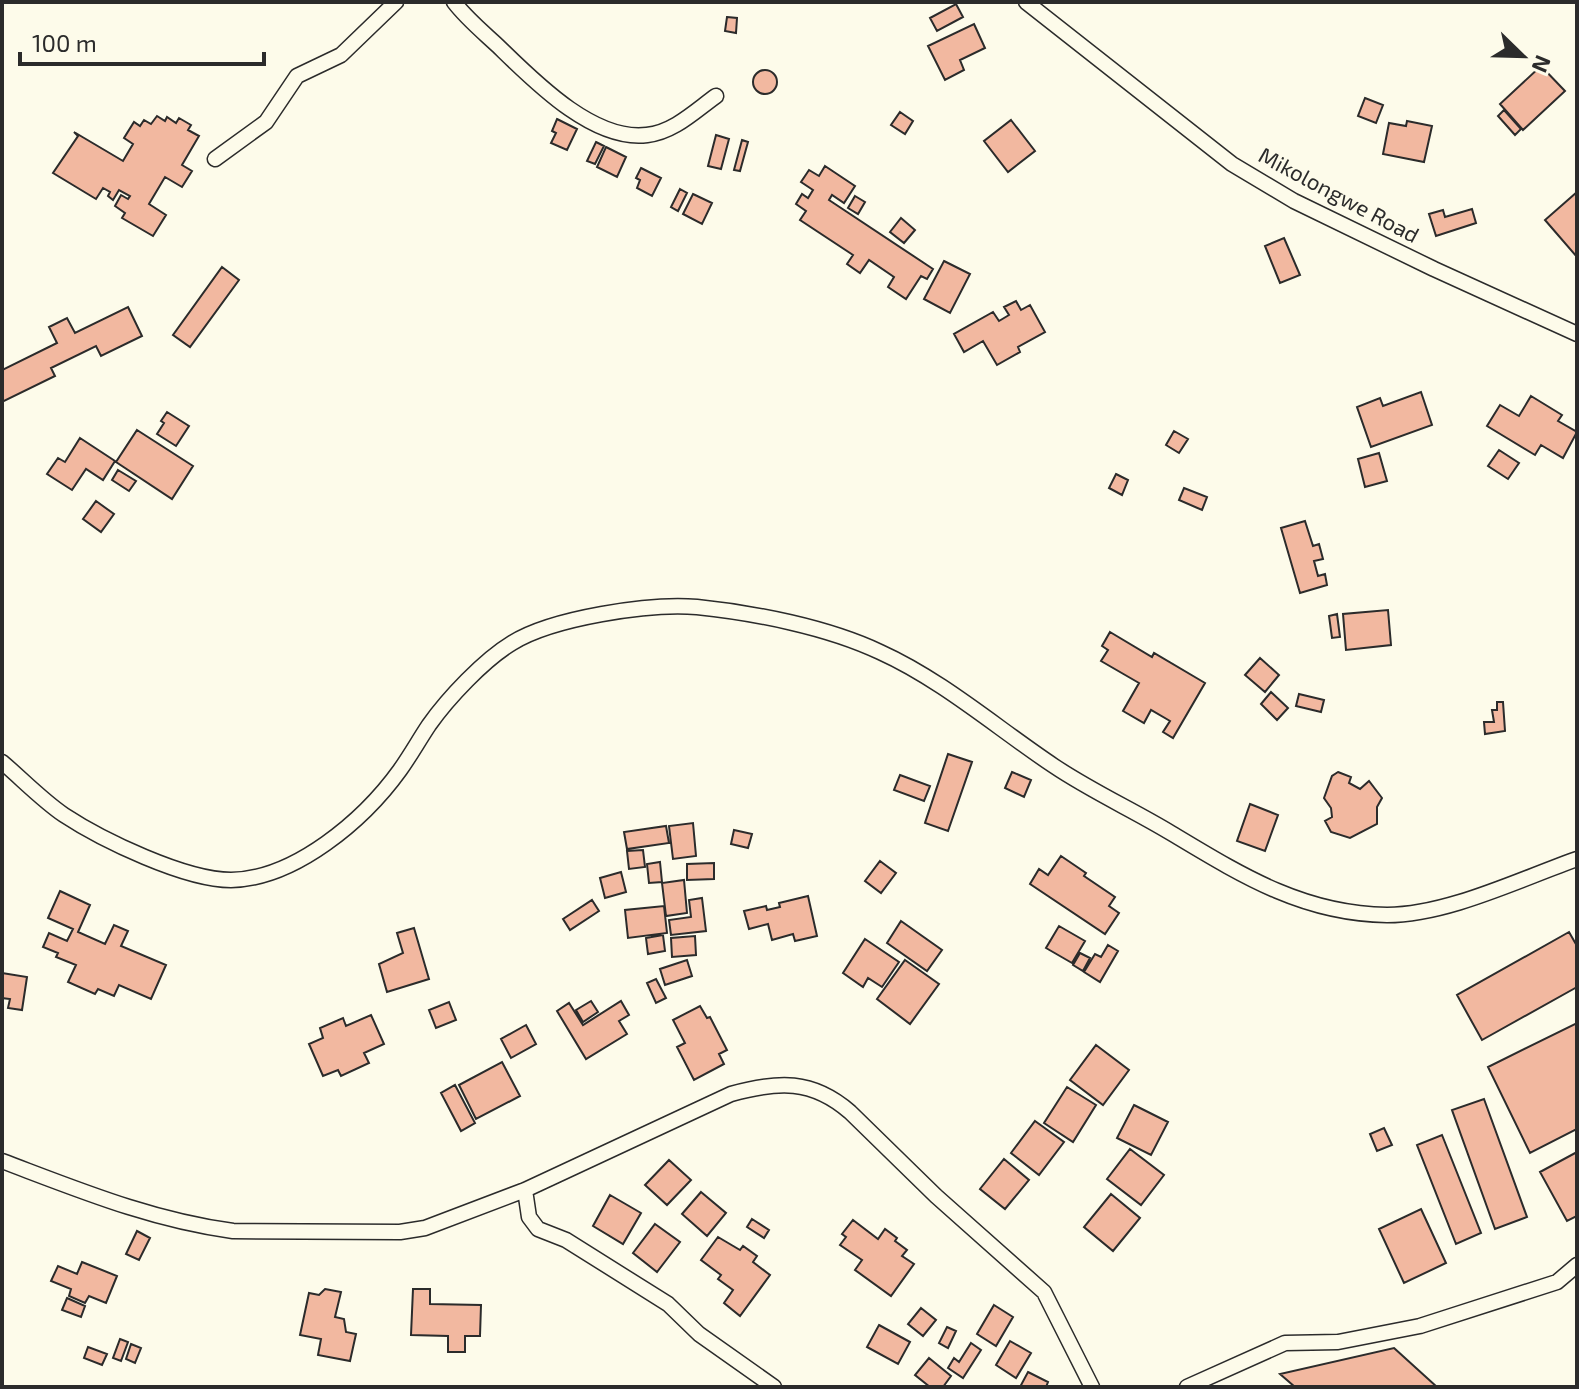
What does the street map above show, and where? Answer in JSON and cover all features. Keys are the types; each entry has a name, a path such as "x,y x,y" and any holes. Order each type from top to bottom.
{"street":[{"path":"215,159 266,122 297,76 341,55 396,2"},
{"path":"454,2 551,98 630,136 650,135 676,125 716,96"},
{"name":"Mikolongwe Road","path":"1026,2 1232,164 1294,201 1577,334"},
{"path":"2,762 62,814 133,851 189,872 229,880 260,875 307,857 359,817 398,772 432,720 481,668 510,644 535,631 586,618 646,608 693,607 832,633 881,652 926,678 1060,770 1259,884 1309,905 1368,914 1415,913 1447,906 1577,859"},
{"path":"2,1161 145,1214 233,1231 413,1230 440,1224 525,1190 731,1094 767,1085 806,1087 822,1092 843,1106 936,1196 1044,1292 1092,1387"},
{"path":"525,1190 529,1217 538,1229 566,1240 668,1304 699,1334 774,1387"},
{"path":"1187,1387 1285,1343 1338,1342 1420,1326 1557,1282 1577,1265"}],"building":[{"path":"956,4 963,17 937,31 930,18"},
{"path":"727,17 737,18 736,33 725,31"},
{"path":"974,24 985,48 960,60 964,70 945,80 928,46"},
{"path":"1541,66 1565,91 1523,130 1500,104"},
{"path":"765,70 774,73 777,82 774,91 765,94 756,91 753,82 756,73"},
{"path":"1365,98 1383,105 1376,123 1358,116"},
{"path":"1504,110 1521,129 1515,135 1498,116"},
{"path":"900,112 913,121 905,134 891,125"},
{"path":"157,116 165,121 167,117 176,123 179,118 191,125 188,130 199,136 182,165 192,171 182,187 165,177 149,204 166,215 153,236 122,218 125,213 115,206 121,195 128,199 130,196 119,190 113,200 108,196 110,192 103,188 96,199 53,173 78,136 74,132 123,161 133,144 124,138 134,122 140,126 144,120 151,124"},
{"path":"557,119 577,129 567,150 551,143 556,133 552,131"},
{"path":"1011,120 1035,151 1008,172 984,141"},
{"path":"1407,121 1432,126 1424,162 1383,154 1389,123 1406,126"},
{"path":"716,135 729,139 721,169 708,166"},
{"path":"742,140 748,142 740,171 734,170"},
{"path":"596,142 604,146 595,164 587,161"},
{"path":"606,147 626,157 617,177 597,167"},
{"path":"825,166 855,186 844,203 832,195 829,200 933,269 927,279 921,276 906,299 888,287 894,277 869,260 860,273 847,264 853,255 800,220 806,211 796,204 802,194 808,198 813,190 801,182 809,170 819,176"},
{"path":"641,168 661,178 652,196 637,188 640,180 636,178"},
{"path":"680,189 687,193 678,211 671,207"},
{"path":"1577,192 1577,257 1545,220"},
{"path":"693,194 712,203 702,224 683,214"},
{"path":"855,196 865,202 858,214 848,208"},
{"path":"1472,209 1476,223 1436,236 1429,214 1443,210 1445,217"},
{"path":"901,218 915,230 904,243 890,232"},
{"path":"1284,238 1300,275 1280,283 1265,246"},
{"path":"944,261 970,274 950,313 924,299"},
{"path":"222,267 239,280 190,347 173,335"},
{"path":"1016,301 1021,310 1030,305 1045,332 1018,347 1020,352 997,365 983,341 964,352 954,334 993,312 999,321 1009,315 1004,307"},
{"path":"128,307 142,336 101,356 96,346 51,368 55,376 2,402 2,370 57,343 49,327 67,318 75,333"},
{"path":"1421,392 1432,425 1371,447 1357,407 1380,398 1383,406"},
{"path":"1531,396 1562,415 1558,421 1577,432 1563,458 1541,445 1535,455 1487,426 1500,405 1519,416"},
{"path":"167,412 189,426 176,446 157,434"},
{"path":"137,430 193,466 172,499 116,462"},
{"path":"1174,431 1188,439 1179,453 1166,445"},
{"path":"80,438 115,461 103,480 86,469 72,490 47,474 58,458 65,462"},
{"path":"1499,450 1519,463 1508,479 1488,466"},
{"path":"1379,453 1387,481 1365,487 1358,459"},
{"path":"118,470 136,481 129,491 112,480"},
{"path":"1116,474 1128,480 1122,495 1109,488"},
{"path":"1184,488 1207,497 1202,510 1179,500"},
{"path":"96,501 114,514 101,532 83,519"},
{"path":"1305,521 1313,546 1319,544 1323,559 1314,561 1318,576 1325,574 1327,585 1300,593 1281,528"},
{"path":"1388,610 1391,645 1346,650 1343,614"},
{"path":"1337,614 1340,637 1332,638 1329,616"},
{"path":"1110,632 1205,683 1173,738 1163,732 1170,721 1151,710 1144,723 1123,711 1139,683 1101,661 1108,650 1102,646"},
{"path":"1260,658 1279,675 1265,692 1245,675"},
{"path":"1271,692 1288,708 1277,720 1261,704"},
{"path":"1299,694 1324,700 1321,712 1296,706"},
{"path":"1497,702 1503,702 1505,731 1485,734 1484,722 1494,722 1492,710 1497,710"},
{"path":"948,754 972,762 948,831 925,823"},
{"path":"1012,772 1031,780 1024,797 1005,788"},
{"path":"1338,772 1351,777 1349,783 1360,789 1369,781 1382,798 1377,807 1377,824 1350,838 1331,832 1325,821 1332,817 1331,808 1324,798 1332,776"},
{"path":"900,775 930,786 924,801 894,790"},
{"path":"1250,804 1278,815 1265,851 1237,841"},
{"path":"693,823 696,856 673,859 669,826"},
{"path":"666,826 669,843 627,849 624,832"},
{"path":"734,830 752,834 748,848 731,844"},
{"path":"643,850 645,867 629,869 627,851"},
{"path":"1061,856 1115,897 1109,906 1119,913 1105,934 1030,884 1039,869 1048,875"},
{"path":"880,861 896,873 881,893 865,881"},
{"path":"660,862 662,882 649,883 647,864"},
{"path":"714,863 714,879 687,880 687,864"},
{"path":"621,872 626,892 605,898 600,878"},
{"path":"684,880 687,913 666,916 662,883"},
{"path":"60,891 90,905 78,932 105,944 114,925 128,931 121,946 166,965 151,999 119,985 114,996 98,989 95,994 68,982 76,965 56,957 58,953 43,947 49,933 67,941 73,929 48,918"},
{"path":"808,896 817,936 795,941 793,934 772,940 768,924 749,929 744,911 766,906 767,910 780,907 779,903"},
{"path":"702,898 706,931 671,935 669,920 691,917 689,900"},
{"path":"592,900 599,911 570,930 563,919"},
{"path":"664,906 667,933 628,938 625,910"},
{"path":"901,921 942,950 927,971 887,943"},
{"path":"1059,926 1085,941 1072,963 1046,948"},
{"path":"414,928 429,979 387,992 379,964 403,953 397,933"},
{"path":"1569,932 1577,946 1577,987 1482,1040 1457,995"},
{"path":"663,935 665,951 648,954 646,938"},
{"path":"695,936 696,955 672,957 671,938"},
{"path":"865,939 899,962 882,987 868,978 863,987 843,973"},
{"path":"1108,945 1118,951 1100,982 1084,972 1095,954 1101,957"},
{"path":"1080,953 1090,958 1083,971 1073,965"},
{"path":"687,960 692,976 665,985 660,969"},
{"path":"905,960 939,984 910,1024 877,999"},
{"path":"2,973 27,977 22,1010 8,1008 10,999 2,998"},
{"path":"656,979 666,998 656,1003 647,983"},
{"path":"591,1001 598,1012 583,1022 576,1010"},
{"path":"621,1001 629,1015 619,1021 627,1034 586,1059 557,1011 569,1003 583,1025"},
{"path":"449,1002 456,1020 436,1028 429,1010"},
{"path":"700,1006 707,1018 710,1017 727,1050 719,1054 724,1064 694,1080 677,1047 685,1043 673,1020"},
{"path":"371,1015 384,1044 364,1053 369,1063 341,1076 338,1070 323,1076 309,1044 323,1038 320,1028 343,1018 346,1026"},
{"path":"1577,1023 1577,1129 1530,1153 1488,1067"},
{"path":"526,1025 536,1044 511,1058 501,1039"},
{"path":"1096,1045 1129,1070 1103,1105 1070,1080"},
{"path":"502,1062 520,1096 476,1119 459,1085"},
{"path":"455,1085 475,1123 461,1131 441,1093"},
{"path":"1067,1087 1096,1105 1073,1142 1044,1123"},
{"path":"1484,1099 1527,1217 1495,1229 1452,1110"},
{"path":"1134,1105 1168,1122 1151,1155 1117,1138"},
{"path":"1035,1121 1064,1142 1039,1175 1011,1153"},
{"path":"1384,1128 1392,1145 1377,1151 1370,1134"},
{"path":"1442,1135 1481,1233 1456,1244 1417,1145"},
{"path":"1130,1149 1164,1175 1141,1205 1107,1179"},
{"path":"1577,1152 1577,1216 1567,1221 1540,1172"},
{"path":"1004,1159 1029,1180 1005,1209 980,1189"},
{"path":"669,1160 691,1180 667,1205 645,1185"},
{"path":"701,1192 726,1213 707,1236 682,1214"},
{"path":"1111,1194 1140,1218 1113,1251 1084,1227"},
{"path":"610,1195 641,1213 623,1244 593,1226"},
{"path":"1421,1209 1446,1263 1404,1283 1379,1229"},
{"path":"752,1219 769,1230 764,1238 747,1227"},
{"path":"853,1220 878,1239 885,1229 907,1250 902,1256 914,1264 891,1296 855,1270 862,1260 840,1245 846,1237 842,1234"},
{"path":"655,1224 680,1242 657,1272 633,1253"},
{"path":"137,1231 150,1238 139,1260 126,1254"},
{"path":"718,1237 740,1250 743,1246 757,1256 753,1262 770,1275 740,1316 724,1303 733,1290 718,1279 721,1275 701,1260"},
{"path":"82,1262 117,1276 106,1303 89,1296 85,1303 69,1296 71,1289 51,1281 58,1266 77,1274"},
{"path":"325,1289 341,1292 335,1317 344,1319 346,1332 356,1334 350,1361 318,1355 321,1339 300,1335 309,1293 319,1295"},
{"path":"413,1289 430,1289 430,1304 481,1305 480,1336 465,1336 465,1352 448,1352 448,1336 411,1335"},
{"path":"67,1298 85,1306 81,1317 62,1310"},
{"path":"994,1305 1013,1317 996,1346 977,1334"},
{"path":"921,1308 936,1320 923,1336 908,1324"},
{"path":"879,1325 910,1342 898,1364 867,1347"},
{"path":"947,1327 956,1331 948,1348 939,1343"},
{"path":"120,1339 128,1342 121,1361 113,1358"},
{"path":"1010,1341 1031,1353 1016,1378 996,1365"},
{"path":"971,1343 981,1350 963,1378 948,1368 954,1358 959,1362"},
{"path":"131,1344 141,1348 135,1363 126,1359"},
{"path":"88,1347 107,1354 102,1365 84,1358"},
{"path":"1394,1348 1437,1387 1295,1387 1280,1374"},
{"path":"929,1358 951,1376 943,1387 930,1387 915,1375"},
{"path":"1028,1372 1048,1382 1046,1387 1020,1387"}]}
